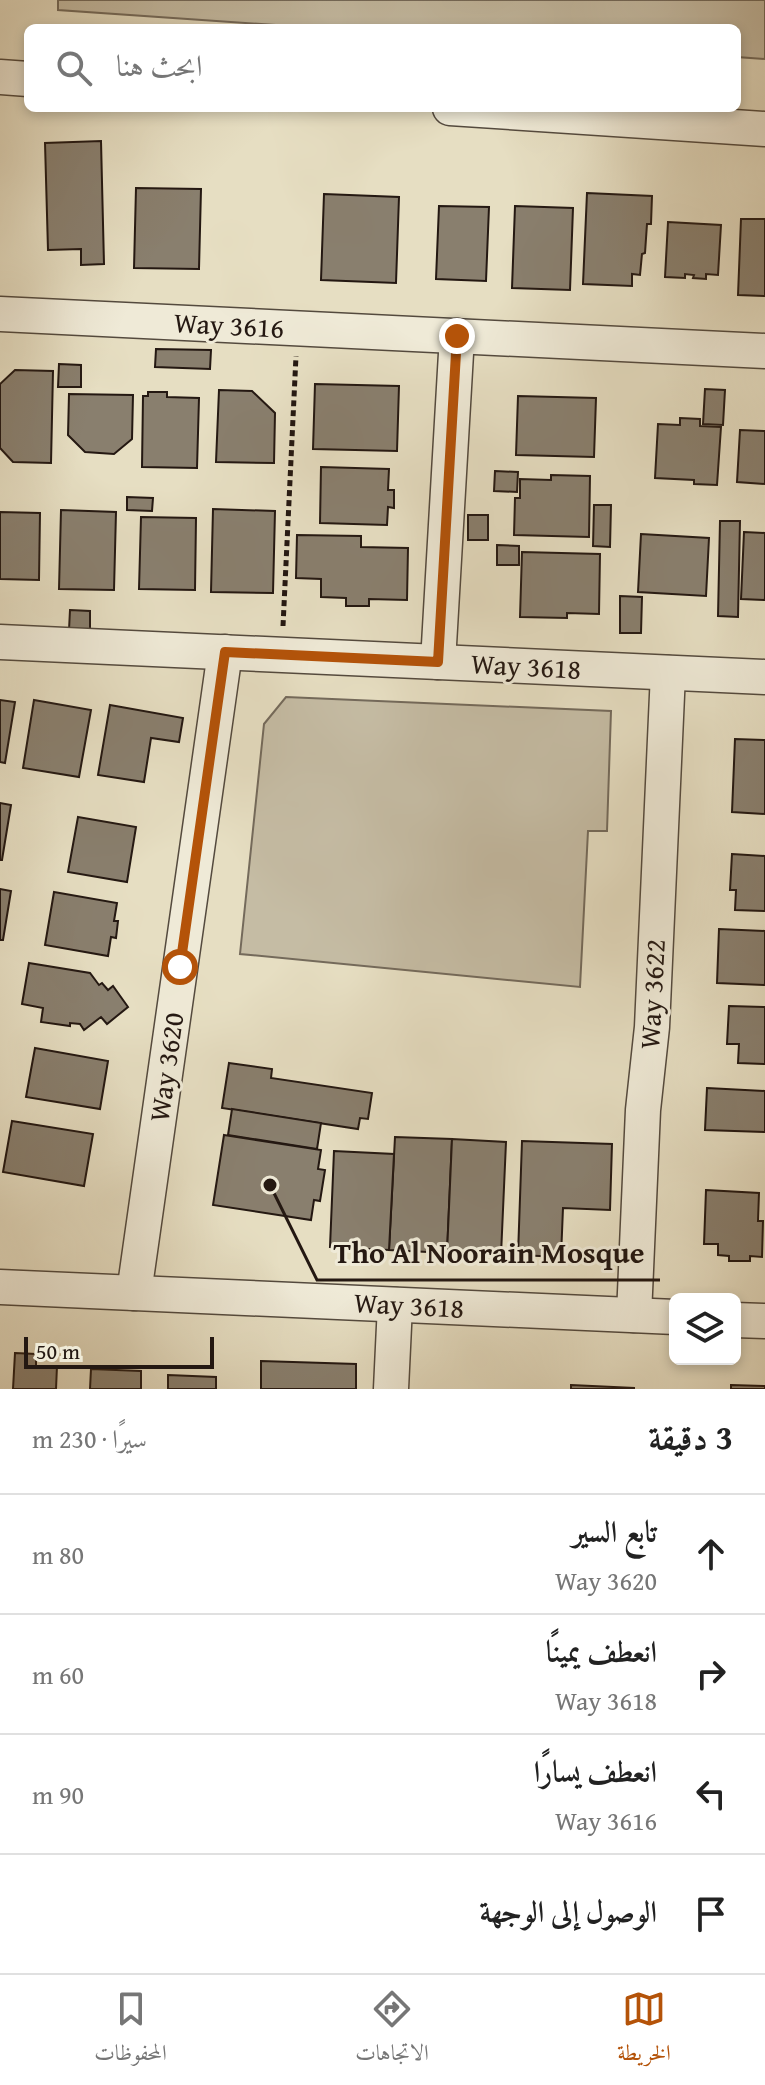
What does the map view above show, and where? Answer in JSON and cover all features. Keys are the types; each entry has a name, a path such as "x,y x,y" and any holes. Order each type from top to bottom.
{"street":[{"path":"0,77 24,79"},
{"path":"510,112 765,129"},
{"name":"Way 3616","path":"0,314 765,351"},
{"path":"438,662 457,336"},
{"name":"Way 3618","path":"0,642 765,677"},
{"name":"Way 3620","path":"134,1293 225,652"},
{"name":"Way 3622","path":"634,1315 643,1110 652,1027 668,673"},
{"name":"Way 3618","path":"0,1287 669,1317"},
{"path":"391,1389 395,1305"},
{"path":"741,1320 765,1321"}],"path":[{"path":"282,655 297,329"}],"shaded area":[{"path":"58,0 765,0 765,59 741,57 741,24 261,24 58,10"},
{"path":"286,697 611,711 607,831 588,831 580,987 240,954 264,724"}],"building":[{"path":"101,141 104,264 81,265 81,249 48,250 45,143"},
{"path":"136,188 201,189 199,269 134,268"},
{"path":"587,193 652,196 651,224 647,224 645,253 642,254 640,275 632,274 632,286 583,284"},
{"path":"324,194 399,197 396,283 321,280"},
{"path":"439,206 489,207 486,281 436,279"},
{"path":"515,206 573,208 570,290 512,288"},
{"path":"741,219 765,219 765,296 738,295"},
{"path":"668,222 721,225 718,275 706,274 706,279 685,274 685,278 665,277"},
{"path":"156,349 211,350 210,369 155,367"},
{"path":"59,364 81,365 81,387 58,387"},
{"path":"15,370 53,371 51,463 13,462 0,448 0,384"},
{"path":"315,384 399,386 397,451 313,449"},
{"path":"705,389 725,390 723,425 703,424"},
{"path":"219,390 252,391 275,413 274,463 216,462"},
{"path":"148,392 167,392 167,397 199,398 197,468 142,467 143,396 148,396"},
{"path":"69,394 133,395 132,439 114,454 85,452 68,435"},
{"path":"518,396 596,398 594,457 516,455"},
{"path":"680,418 700,419 700,426 721,427 717,485 655,478 658,424 680,425"},
{"path":"740,430 765,431 765,484 737,482"},
{"path":"321,467 389,469 388,490 394,490 394,508 388,507 387,525 320,523"},
{"path":"495,471 518,472 517,492 494,491"},
{"path":"551,475 590,476 589,537 514,535 515,498 520,498 520,479 551,480"},
{"path":"127,497 153,498 152,511 127,510"},
{"path":"594,505 611,505 610,547 593,546"},
{"path":"213,509 275,511 273,593 211,592"},
{"path":"61,510 116,512 114,590 59,589"},
{"path":"0,512 40,513 39,580 0,579"},
{"path":"468,515 488,515 488,540 468,540"},
{"path":"141,517 196,518 195,590 139,589"},
{"path":"720,521 740,521 738,617 718,616"},
{"path":"744,532 765,533 765,600 741,599"},
{"path":"641,534 709,538 706,596 638,592"},
{"path":"297,535 361,536 361,547 408,548 407,600 369,599 369,606 346,606 346,598 321,597 321,579 296,578"},
{"path":"497,545 519,546 519,565 497,565"},
{"path":"522,552 600,554 599,614 567,613 567,618 520,617"},
{"path":"620,596 642,597 641,633 620,633"},
{"path":"70,610 90,611 90,631 69,630"},
{"path":"0,700 15,702 5,763 0,762"},
{"path":"34,700 91,710 79,777 23,768"},
{"path":"110,705 183,718 179,742 151,738 144,782 98,775"},
{"path":"735,739 765,740 765,814 732,812"},
{"path":"0,803 11,805 2,860 0,860"},
{"path":"78,817 136,827 127,882 68,872"},
{"path":"732,854 765,856 765,911 735,910 736,890 730,890"},
{"path":"0,889 11,891 3,940 0,940"},
{"path":"54,892 117,903 114,921 118,921 116,938 111,937 108,956 45,945"},
{"path":"719,929 765,931 765,985 717,983"},
{"path":"29,963 90,973 99,985 102,983 108,990 113,986 128,1007 107,1024 101,1017 84,1030 80,1024 70,1023 70,1026 41,1022 43,1008 22,1004"},
{"path":"729,1006 765,1007 765,1064 738,1063 739,1044 727,1044"},
{"path":"35,1048 108,1061 100,1109 26,1097"},
{"path":"229,1063 272,1069 271,1078 372,1093 368,1119 360,1118 358,1129 222,1108"},
{"path":"707,1088 765,1091 765,1132 705,1130"},
{"path":"232,1109 321,1123 317,1149 228,1135"},
{"path":"12,1121 93,1134 84,1186 3,1172"},
{"path":"224,1135 321,1150 318,1169 325,1170 320,1201 314,1200 311,1220 213,1205"},
{"path":"395,1137 452,1139 447,1253 389,1250"},
{"path":"452,1139 506,1142 501,1255 447,1253"},
{"path":"522,1141 612,1144 610,1210 563,1208 561,1257 518,1255"},
{"path":"334,1151 394,1154 389,1250 330,1247"},
{"path":"706,1190 759,1193 758,1221 763,1221 762,1257 750,1256 750,1261 729,1261 729,1256 718,1255 718,1244 704,1244"},
{"path":"15,1353 36,1354 36,1366 57,1366 56,1389 13,1389"},
{"path":"261,1361 356,1364 356,1389 261,1389"},
{"path":"91,1369 141,1371 141,1389 90,1389"},
{"path":"168,1375 216,1377 216,1389 168,1389"},
{"path":"571,1385 634,1388 634,1389 571,1389"},
{"path":"731,1385 765,1386 765,1389 731,1389"}],"place":[{"name":"Tho Al Noorain Mosque","path":"270,1185"}],"route":[{"path":"180,967 225,652 438,662 457,336"}]}
